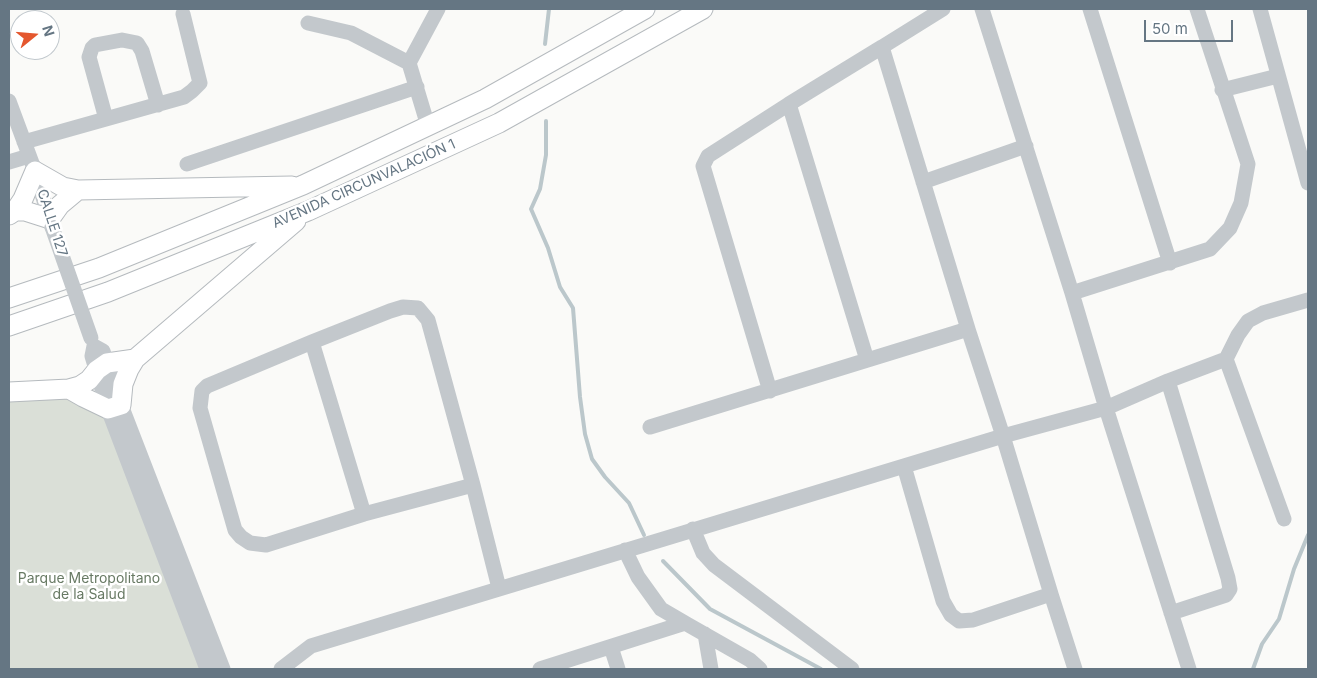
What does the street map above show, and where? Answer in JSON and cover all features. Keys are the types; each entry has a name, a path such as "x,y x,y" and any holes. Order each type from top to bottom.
{"main road":[{"name":"AVENIDA CIRCUNVALACIÓN 1","path":"9,298 99,268 303,185 485,99 645,9"},
{"name":"AVENIDA CIRCUNVALACIÓN 1","path":"9,326 108,292 308,211 499,123 703,9"},
{"path":"29,156 63,187 78,190 303,185"},
{"path":"12,213 23,199 29,156"},
{"path":"12,213 25,211 51,223 60,205 78,190"},
{"path":"69,388 83,397 115,407 129,369 135,359 308,211"},
{"path":"9,392 80,386 89,380 102,366 135,359"}],"street":[{"path":"409,63 438,9"},
{"path":"770,391 703,166 708,156 943,9"},
{"path":"982,9 1188,669"},
{"path":"1090,9 1170,263"},
{"path":"1072,293 1210,249 1230,228 1241,203 1248,164 1222,90 1197,9"},
{"path":"1260,9 1278,76 1304,155 1308,183"},
{"path":"9,162 29,156 106,119 184,97 200,83 183,14"},
{"path":"308,23 351,33 409,63 428,126"},
{"path":"106,119 88,57 95,45 122,40 137,43 142,51 158,105"},
{"path":"882,47 1075,669"},
{"path":"1222,90 1278,76"},
{"path":"188,164 417,87"},
{"name":"CALLE 127","path":"9,102 93,342 103,352 102,366 115,407"},
{"path":"790,104 867,360"},
{"path":"923,182 1026,146"},
{"path":"281,669 311,646 1003,436 1106,408 1168,381 1226,359 1238,335 1248,321 1263,313 1308,300"},
{"path":"473,485 364,514 266,545 250,543 235,530 200,408 202,391 208,386 390,311 403,307 418,308 428,320 473,485 499,588"},
{"path":"650,427 968,329"},
{"path":"312,342 364,514"},
{"path":"1226,359 1284,519"},
{"path":"1168,381 1230,589 1226,595 1171,613"},
{"path":"115,407 223,666"},
{"path":"115,407 207,669"},
{"path":"904,466 943,601 950,615 959,621 973,620 1051,594"},
{"path":"693,529 703,553 714,565 852,669"},
{"path":"625,550 638,577 661,608 750,660 760,669"},
{"path":"540,669 686,624"},
{"path":"705,634 711,669"},
{"path":"611,647 618,669"}],"green space":[{"name":"Parque Metropolitano de la Salud","path":"69,389 108,409 207,669 9,669 9,392"}],"waterway":[{"path":"545,44 549,9"},
{"path":"546,121 546,155 540,189 531,209 548,248 560,287 573,308 580,397 585,434 592,459 605,477 629,503 644,535"},
{"path":"1253,669 1262,644 1279,619 1294,569 1308,535"},
{"path":"663,561 710,609 821,669"}]}
